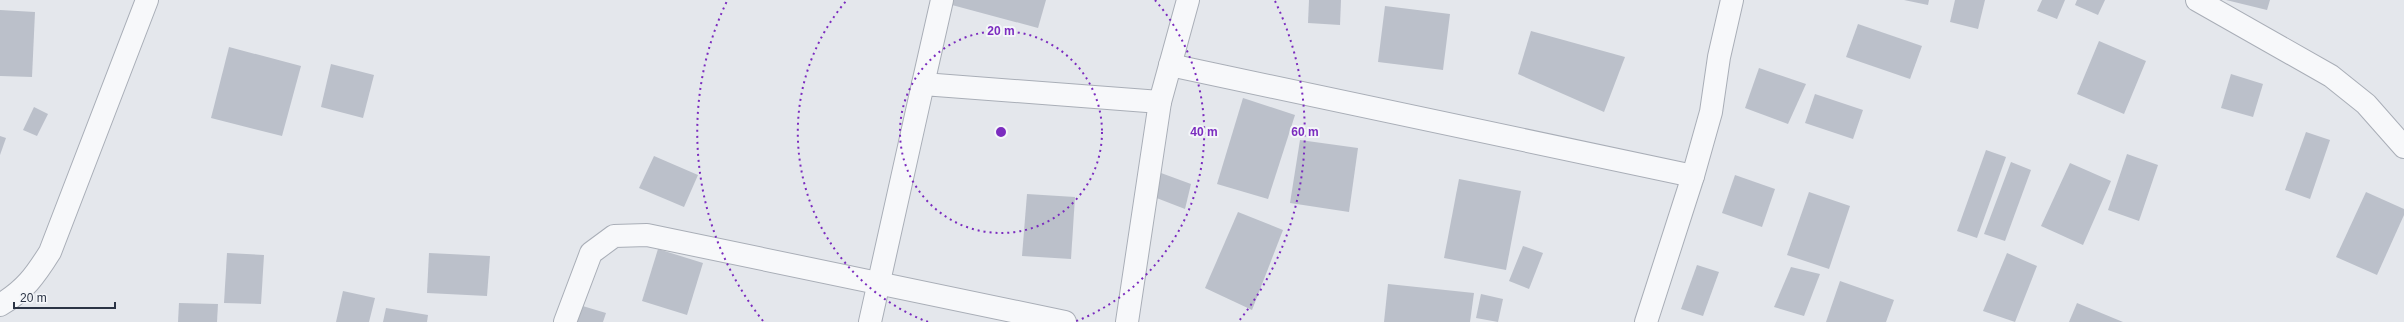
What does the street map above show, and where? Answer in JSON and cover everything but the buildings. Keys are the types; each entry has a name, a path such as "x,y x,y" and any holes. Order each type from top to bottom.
{"street":[{"path":"0,305 14,297 31,282 50,252 147,0"},
{"path":"870,322 942,0"},
{"path":"1128,322 1160,102 1188,0"},
{"path":"1646,322 1693,176 1711,112 1719,57 1732,0"},
{"path":"2197,0 2331,76 2366,104 2404,147"},
{"path":"1170,64 1693,176"},
{"path":"923,84 1160,102"},
{"path":"565,322 590,253 614,236 647,235 1065,322"}]}
